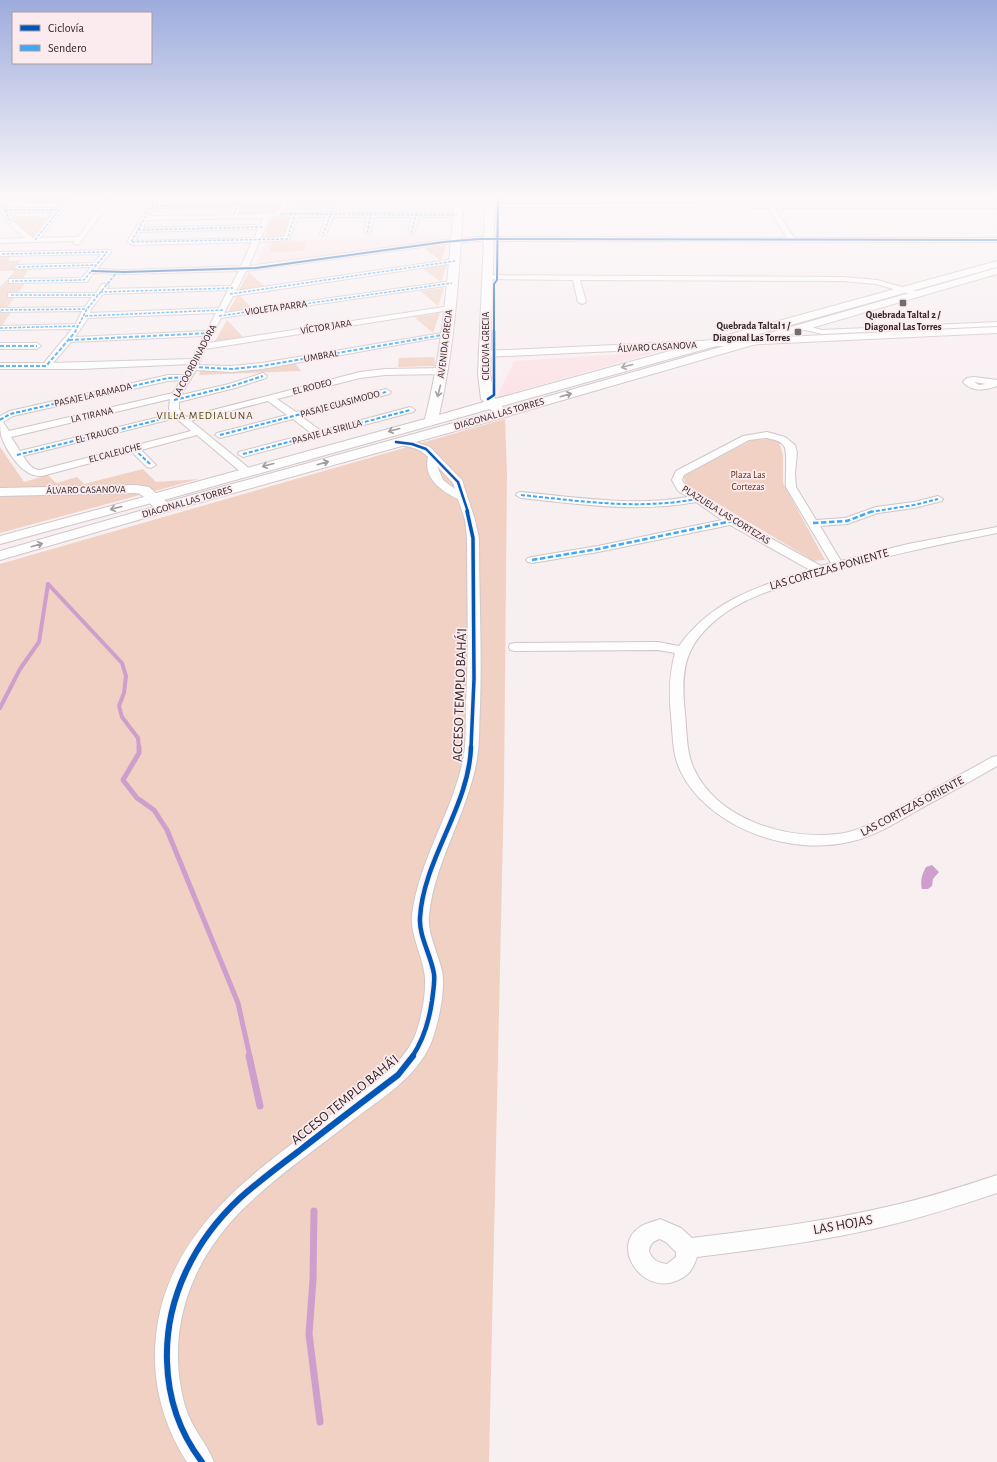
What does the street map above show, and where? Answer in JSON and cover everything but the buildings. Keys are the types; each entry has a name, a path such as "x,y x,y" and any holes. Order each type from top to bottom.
{"main road":[{"name":"AVENIDA GRECIA","path":"430,427 443,371 448,334 454,262"},
{"path":"486,262 488,277 484,354 486,395 497,408"},
{"name":"DIAGONAL LAS TORRES","path":"159,503 246,471 430,427 709,344 997,264"},
{"name":"DIAGONAL LAS TORRES","path":"497,408 749,343 994,273"},
{"name":"DIAGONAL LAS TORRES","path":"159,503 396,442 430,427"}],"street":[{"path":"12,281 84,280 99,262"},
{"name":"LA COORDINADORA","path":"181,417 174,409 176,398 247,262"},
{"path":"18,267 94,268 117,272 244,268 289,262"},
{"path":"11,295 231,291 445,262"},
{"path":"46,366 69,340 99,294 117,272"},
{"path":"488,277 843,279 877,282 917,294"},
{"path":"576,278 582,302"},
{"name":"VIOLETA PARRA","path":"1,310 86,313 221,313 452,283"},
{"name":"VÍCTOR JARA","path":"202,347 450,308"},
{"name":"ÁLVARO CASANOVA","path":"484,354 749,343 997,324"},
{"path":"0,328 78,326"},
{"name":"ÁLVARO CASANOVA","path":"804,327 822,332 997,330"},
{"path":"69,340 210,333"},
{"name":"UMBRAL","path":"0,366 195,364 232,369 262,366 448,334"},
{"path":"0,346 37,346"},
{"name":"EL RODEO","path":"181,417 270,398 360,375 443,371"},
{"name":"LA TIRANA","path":"6,435 232,386 263,376"},
{"name":"PASAJE LA RAMADA","path":"0,420 10,414 168,378 188,377"},
{"name":"PASAJE CUASIMODO","path":"220,435 386,392"},
{"path":"270,398 319,434"},
{"name":"PASAJE LA SIRILLA","path":"243,454 410,410"},
{"path":"181,417 246,471"},
{"name":"EL TRAUCO","path":"17,455 181,417"},
{"path":"0,424 17,455"},
{"path":"396,442 426,448 425,442 430,427"},
{"name":"EL CALEUCHE","path":"17,455 33,473 45,472 198,432"},
{"name":"PLAZUELA LAS CORTEZAS","path":"819,570 696,499 679,486 677,480 680,473 746,438 761,435 773,436 782,439 790,445 792,454 790,473 791,487 838,565"},
{"path":"134,448 151,465"},
{"name":"ACCESO TEMPLO BAHÁ'I","path":"202,1462 183,1435 168,1390 166,1349 168,1321 174,1295 181,1280 208,1235 231,1207 273,1171 398,1075 408,1064 420,1044 428,1026 434,974 422,932 420,919 426,885 464,788 469,768 472,739 473,538 470,520 462,497 453,493 438,480 433,472 433,457 426,448"},
{"name":"ÁLVARO CASANOVA","path":"0,492 136,489 144,490 159,503"},
{"path":"521,495 647,505 673,504 696,499"},
{"path":"812,523 847,521 881,509 914,505 938,499"},
{"name":"DIAGONAL LAS TORRES","path":"0,540 159,503"},
{"name":"DIAGONAL LAS TORRES","path":"0,556 159,503"},
{"path":"532,560 598,550 732,521"},
{"name":"LAS CORTEZAS PONIENTE","path":"712,802 695,786 682,756 676,685 683,651 705,625 724,609 748,595 819,570 907,547 997,530"},
{"path":"515,647 658,646 683,651"},
{"name":"LAS CORTEZAS ORIENTE","path":"712,802 734,818 762,831 799,839 824,840 853,837 876,827 997,760"},
{"name":"LAS HOJAS","path":"686,1249 791,1234 872,1220 946,1202 997,1184"}],"shaded area":[{"path":"258,262 282,262 256,266"},
{"path":"657,352 497,397 514,361"},
{"path":"932,865 939,872 933,879 932,886 928,889 922,889 921,880 923,872 926,867"}],"green space":[{"path":"0,262 19,262 16,267 30,268 20,282 26,282 4,312 11,312 0,329 0,287 15,271 0,271"},
{"path":"447,265 441,282 423,269"},
{"path":"249,272 264,286 239,290"},
{"path":"444,288 438,306 420,291"},
{"path":"238,294 253,309 227,314"},
{"path":"440,313 433,333 414,317"},
{"path":"227,320 243,337 215,341"},
{"path":"434,357 435,366 398,367 399,358"},
{"path":"295,363 301,371 199,375 200,371 233,371"},
{"path":"505,419 507,473 504,788 489,1462 0,1462 0,564"},
{"name":"Plaza Las Cortezas","path":"769,439 779,442 783,455 783,483 825,560 814,561 685,484 684,476 752,440"},
{"path":"0,447 24,482 48,475 56,483 77,477 84,484 143,469 156,482 199,479 0,533"}],"waterway":[{"path":"0,708 20,669 39,642 48,584 122,663 126,676 124,693 119,706 122,717 138,738 139,748"},
{"path":"139,748 139,753 123,780 137,798 154,810 167,830 238,1003 250,1057"},
{"path":"249,1056 260,1106"},
{"path":"314,1211 313,1280 309,1334 320,1422"}],"marked path":[{"path":"12,281 84,280 99,262"},
{"path":"230,294 447,262"},
{"path":"18,267 96,265"},
{"path":"0,366 46,366 75,332 87,309 117,272"},
{"path":"219,316 452,283"},
{"path":"100,292 233,288"},
{"path":"11,295 98,295"},
{"path":"1,310 87,309"},
{"path":"85,316 223,310"},
{"path":"0,328 78,326"},
{"path":"69,340 210,333"},
{"path":"193,367 232,369 262,366 448,334"},
{"path":"0,346 37,346"},
{"path":"174,400 232,386 263,376"},
{"path":"0,420 10,414 168,378 188,377"},
{"path":"220,435 386,392"},
{"path":"243,454 410,410"},
{"path":"17,455 178,415"},
{"path":"134,449 151,465"},
{"path":"521,495 632,505 676,503 697,499"},
{"path":"813,523 847,521 876,510 914,505 938,499"},
{"path":"532,560 598,549 732,521"}],"cycle path":[{"path":"92,271 124,272 256,268 298,262"},
{"name":"CICLOVIA GRECIA","path":"488,399 494,395 494,284 497,280 497,262"},
{"path":"202,1462 194,1452 177,1419 168,1382 167,1370 166,1347 168,1325 173,1303 190,1262 202,1242 216,1224 248,1191 398,1075 421,1044 428,1026 434,974 422,932 420,919 422,904 426,885 464,788 471,756 474,679 473,538 470,520 458,482 426,449 412,444 396,442"}],"place":[{"name":"Quebrada Taltal 2 / Diagonal Las Torres","path":"903,303"},
{"name":"Quebrada Taltal 1 / Diagonal Las Torres","path":"798,332"}],"district":[{"name":"VILLA MEDIALUNA","path":"205,415"}]}
